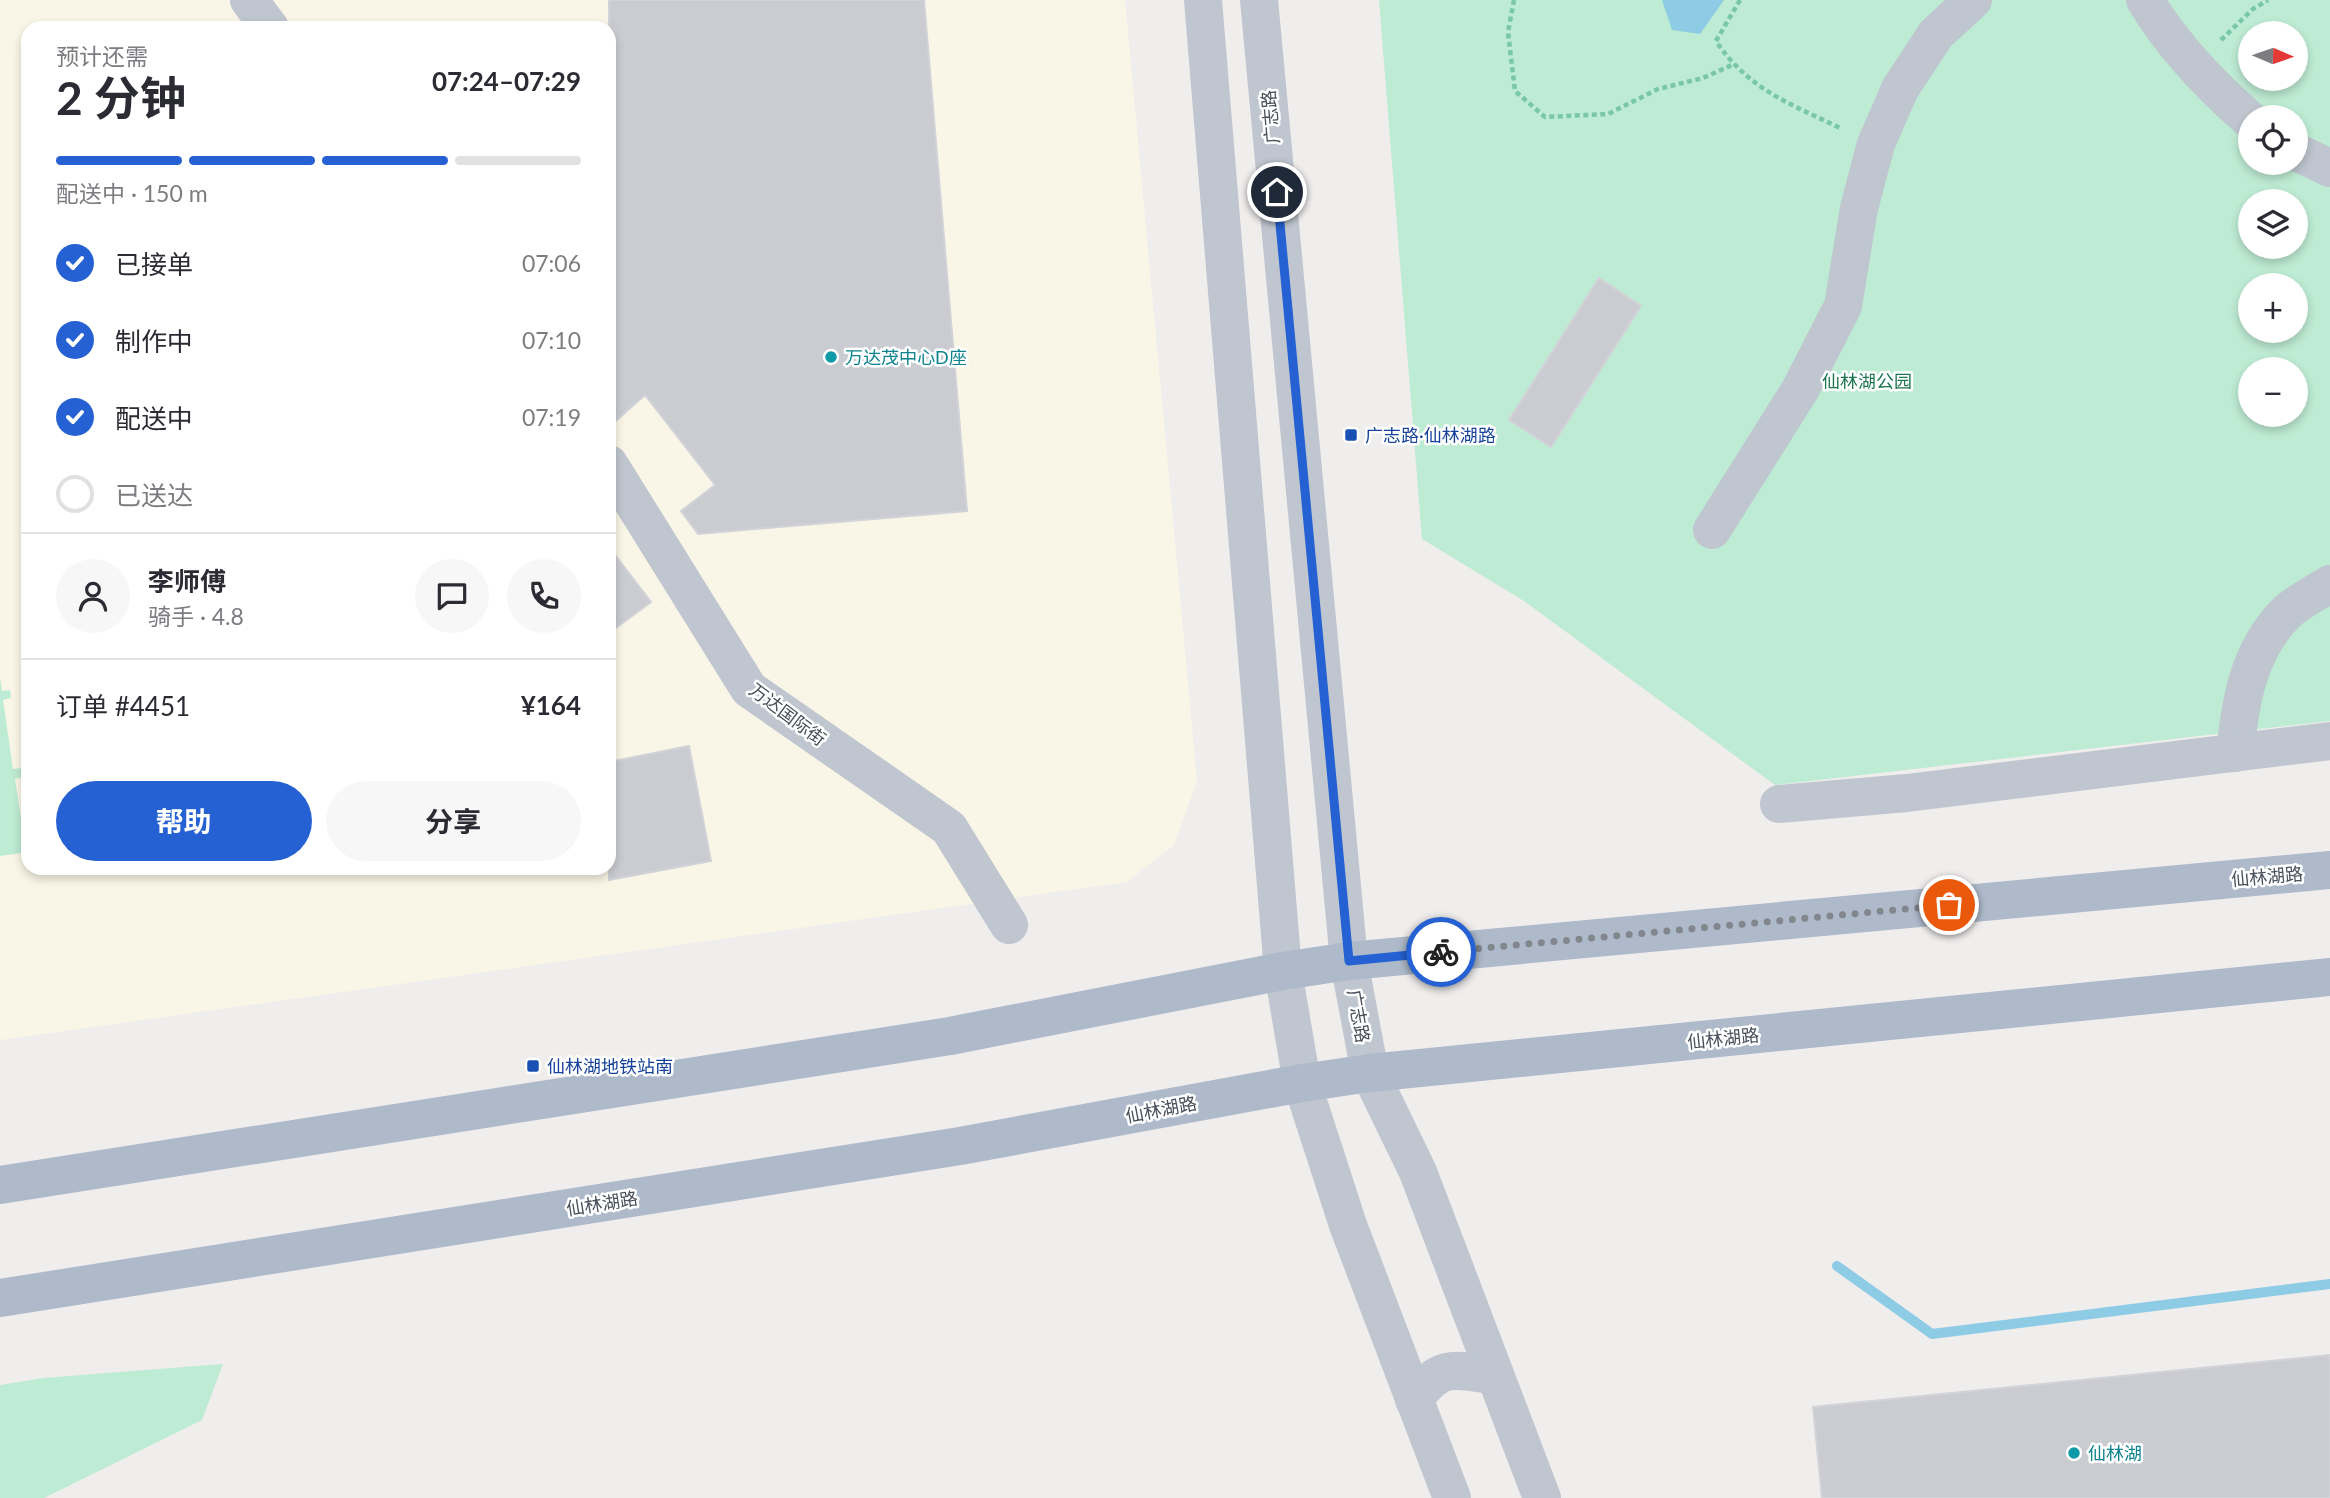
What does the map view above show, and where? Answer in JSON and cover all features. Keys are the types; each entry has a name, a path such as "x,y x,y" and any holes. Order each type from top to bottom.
{"main road":[{"name":"仙林湖路","path":"0,1185 950,1036 1283,971 1349,961 2330,870"},
{"name":"仙林湖路","path":"0,1298 960,1146 1370,1073 2330,977"}],"street":[{"path":"249,0 265,21"},
{"path":"1203,0 1283,971 1302,1083 1348,1225 1452,1498"},
{"name":"广志路","path":"1259,0 1349,961 1370,1073 1418,1172 1542,1498"},
{"path":"1712,530 1800,390 1843,306 1859,208 1877,144 1900,89 1936,34 1973,0"},
{"path":"2145,0 2156,18 2197,67 2238,108"},
{"path":"2308,158 2330,168"},
{"name":"万达国际街","path":"616,475 749,689 949,828 1009,925"},
{"path":"2235,753 2240,702 2259,648 2286,612 2330,584"},
{"path":"1779,804 1907,793 2330,741"},
{"path":"1414,1400 1430,1377 1459,1369 1495,1376"}],"path":[{"path":"1514,0 1508,32 1514,91 1545,117 1608,114 1658,89 1703,78 1732,65"},
{"path":"1740,0 1716,41 1732,65 1768,93 1877,144"},
{"path":"2197,67 2253,9 2268,0"}],"shaded area":[{"path":"0,0 1125,0 1197,781 1174,845 1127,882 0,1040"}],"green space":[{"name":"仙林湖公园","path":"1379,0 2330,0 2330,721 1775,785 1524,601 1422,539"},
{"path":"0,678 2,691 10,690 11,698 3,700 13,769 21,768 21,778 15,779 21,820 21,853 0,856"},
{"path":"223,1364 202,1420 44,1498 0,1498 0,1385 43,1378"}],"water":[{"path":"1662,0 1724,0 1700,34 1672,30"}],"building":[{"path":"609,0 924,0 967,511 698,534 681,511 715,485 645,395 616,421 616,21 609,21"},
{"path":"1599,278 1641,306 1551,447 1509,420"},
{"path":"616,556 651,602 616,628"},
{"path":"689,746 711,861 609,880 609,875 616,875 616,761"},
{"name":"仙林湖","path":"2330,1355 2330,1498 1822,1498 1813,1407"}],"waterway":[{"path":"1837,1266 1932,1334 2330,1284"}],"way so far":[{"path":"1441,952 1949,905"}],"place":[{"name":"万达茂中心D座","path":"831,357"},
{"name":"广志路·仙林湖路","path":"1351,435"},
{"name":"仙林湖地铁站南","path":"533,1066"},
{"name":"仙林湖","path":"2074,1453"}],"route":[{"path":"1277,192 1349,961 1441,952"}]}
